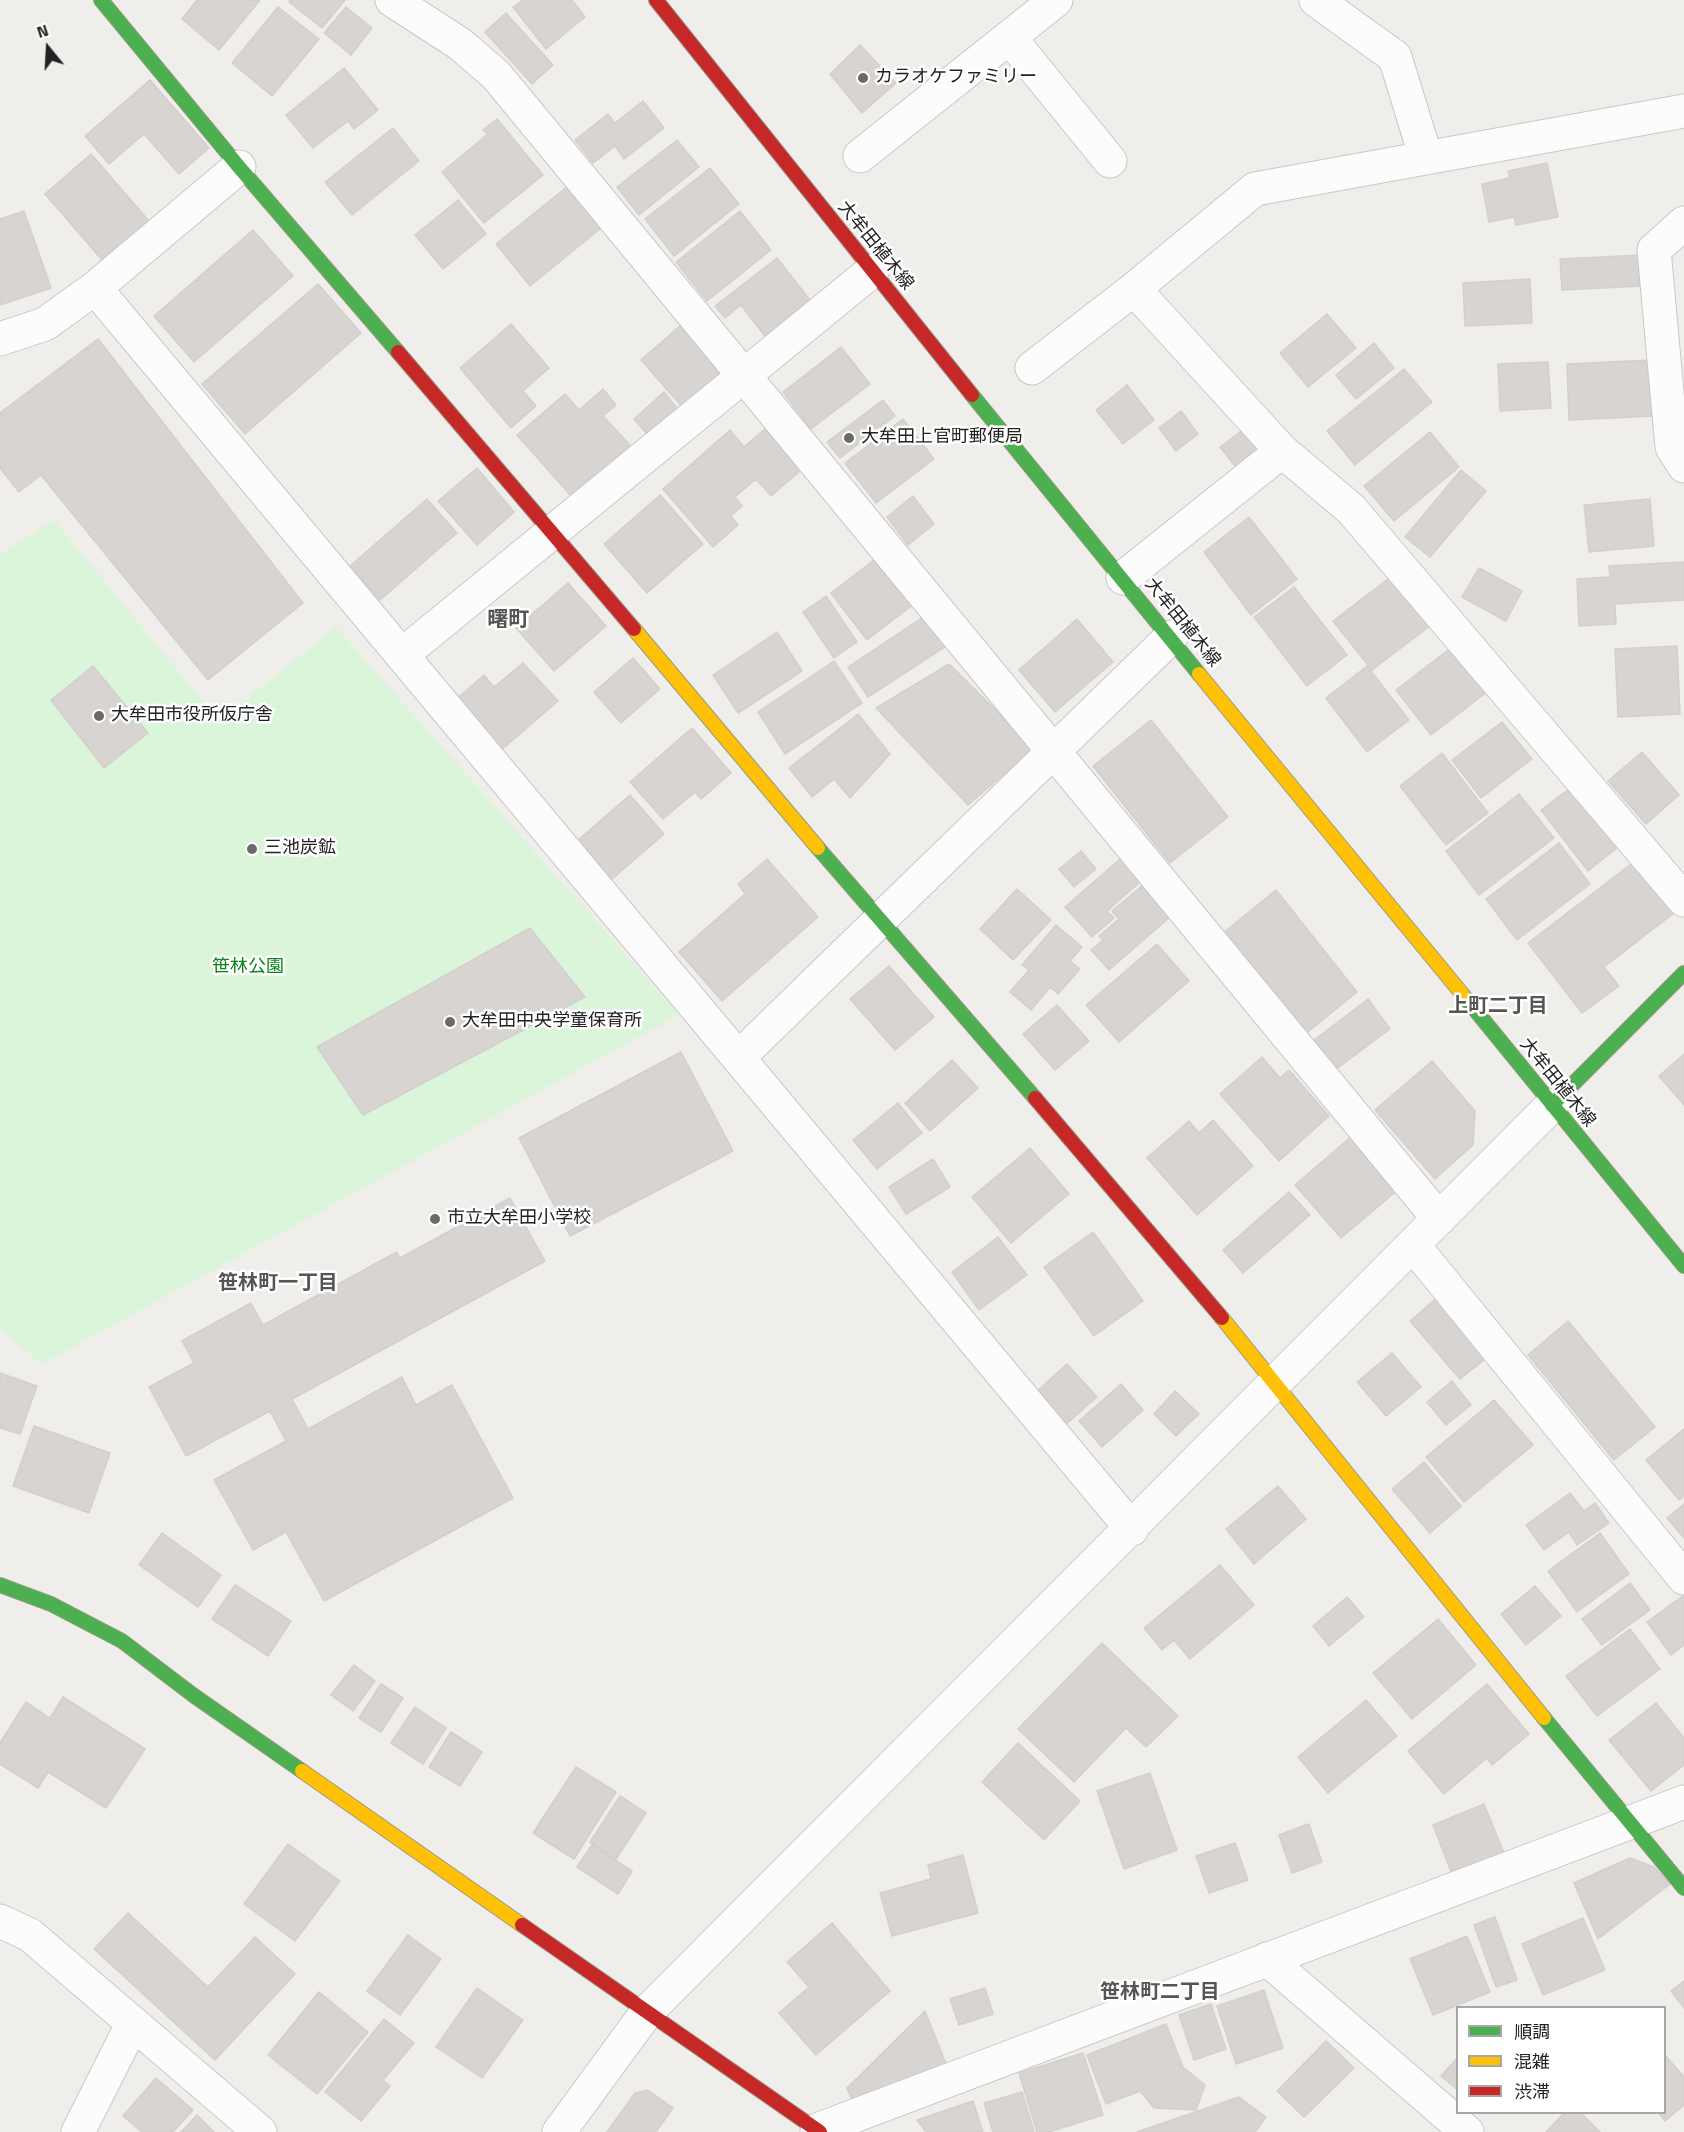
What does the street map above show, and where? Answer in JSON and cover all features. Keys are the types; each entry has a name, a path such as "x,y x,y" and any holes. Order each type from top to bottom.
{"street":[{"path":"101,0 239,168 552,531 880,922 1092,1163 1276,1383 1628,1823 1684,1888"},
{"path":"392,0 460,44 496,75 1439,1219"},
{"name":"大牟田植木線","path":"656,0 872,271 1552,1105 1680,1252"},
{"path":"860,156 1056,0"},
{"path":"1316,0 1395,57 1426,158"},
{"path":"1009,37 1110,161"},
{"path":"1032,368 1134,289 1255,189 1684,111"},
{"path":"0,339 45,324 95,288 239,168"},
{"path":"1684,223 1654,250 1672,447 1684,466"},
{"path":"402,654 872,271"},
{"path":"95,288 1132,1529"},
{"path":"1134,289 1282,451 1351,508 1684,900"},
{"path":"1123,579 1282,451"},
{"path":"739,1057 1171,637"},
{"path":"559,2132 647,2012 1132,1529 1684,973"},
{"path":"1413,1245 1684,1578"},
{"path":"0,1585 51,1604 123,1641 193,1695 819,2131 1684,1802"},
{"path":"0,1921 30,1935 260,2132"},
{"path":"1267,1959 1467,2132"},
{"path":"78,2132 133,2023"}],"green space":[{"name":"笹林公園","path":"54,520 219,721 336,627 679,1015 42,1364 0,1328 0,554"}],"building":[{"path":"197,0 260,0 219,50 182,19"},
{"path":"290,0 345,0 322,28 289,2"},
{"path":"523,0 572,0 585,17 546,49 513,7"},
{"path":"278,7 319,39 272,96 232,63"},
{"path":"346,7 372,28 351,55 324,33"},
{"path":"506,13 553,65 532,84 485,32"},
{"name":"カラオケファミリー","path":"860,45 896,83 862,113 830,74"},
{"path":"344,68 378,110 354,129 348,121 313,148 286,115"},
{"path":"150,80 209,148 179,174 144,134 109,164 85,136"},
{"path":"643,101 664,128 624,159 615,146 593,163 575,140 608,114 615,123"},
{"path":"497,119 543,175 484,223 442,172 488,134 483,130"},
{"path":"393,128 419,161 352,215 325,182"},
{"path":"677,140 699,167 639,215 617,187"},
{"path":"91,154 149,221 103,261 45,194"},
{"path":"1547,163 1558,217 1516,225 1514,217 1489,222 1482,184 1510,178 1508,171"},
{"path":"710,168 739,204 674,256 645,219"},
{"path":"568,186 601,228 530,286 496,244"},
{"path":"458,200 486,234 443,269 415,235"},
{"path":"24,211 51,288 0,305 0,219"},
{"path":"740,211 771,250 707,301 676,262"},
{"path":"253,230 293,276 194,362 154,316"},
{"path":"1642,255 1644,286 1562,290 1560,259"},
{"path":"777,258 813,304 768,340 741,305 725,318 715,306"},
{"path":"1530,279 1532,323 1465,326 1463,283"},
{"path":"318,284 361,333 245,434 202,384"},
{"path":"1327,314 1356,348 1308,387 1280,353"},
{"path":"690,317 735,369 686,411 641,360"},
{"path":"511,324 549,368 523,391 536,406 511,428 460,368"},
{"path":"98,339 303,603 208,680 41,475 19,492 0,468 0,413"},
{"path":"1374,343 1394,368 1356,399 1336,375"},
{"path":"841,347 870,384 811,429 783,392"},
{"path":"1652,360 1655,416 1569,420 1567,364"},
{"path":"1548,362 1551,408 1500,411 1498,364"},
{"path":"1404,369 1432,402 1355,465 1327,431"},
{"path":"1127,385 1154,420 1123,444 1096,410"},
{"path":"603,389 616,405 603,416 630,445 571,496 517,435 565,394 579,410"},
{"path":"664,392 677,408 647,434 634,419"},
{"path":"883,400 895,416 840,458 827,442"},
{"path":"1181,411 1198,434 1176,451 1159,428"},
{"path":"903,419 934,459 876,503 845,463"},
{"path":"772,423 808,464 771,496 756,479 735,497 742,506 731,516 738,525 713,547 663,489 730,430 744,447"},
{"path":"1251,424 1279,460 1249,484 1220,447"},
{"path":"1430,432 1459,467 1394,521 1364,486"},
{"path":"477,468 514,512 477,545 438,501"},
{"path":"1461,470 1486,491 1430,557 1405,537"},
{"path":"660,495 703,544 647,593 604,544"},
{"path":"913,496 934,524 908,545 887,517"},
{"path":"427,499 457,533 380,600 350,566"},
{"path":"1650,499 1654,546 1589,552 1584,505"},
{"path":"1249,517 1297,579 1251,615 1204,552"},
{"path":"883,553 919,600 867,640 831,593"},
{"path":"1684,562 1684,600 1615,604 1616,624 1579,626 1577,579 1610,577 1609,566"},
{"path":"1479,568 1522,591 1506,621 1462,597"},
{"path":"1401,569 1439,619 1372,670 1333,621"},
{"path":"568,583 606,626 554,671 516,628"},
{"path":"1294,587 1347,655 1307,686 1254,617"},
{"path":"826,596 857,642 834,658 803,612"},
{"path":"926,615 946,646 868,697 848,667"},
{"path":"1077,619 1113,662 1055,712 1019,670"},
{"path":"777,632 802,671 738,713 713,675"},
{"path":"1677,646 1680,714 1618,717 1615,649"},
{"path":"1452,647 1487,692 1431,735 1396,690"},
{"path":"633,658 660,689 621,723 594,692"},
{"path":"834,661 862,703 785,754 758,712"},
{"path":"523,663 558,701 499,752 454,701 484,675 494,687"},
{"path":"949,664 1034,748 968,805 876,708"},
{"name":"大牟田市役所仮庁舎","path":"93,666 148,733 104,768 51,700"},
{"path":"1367,666 1409,720 1367,752 1326,698"},
{"path":"858,714 890,754 850,798 834,779 812,797 789,768"},
{"path":"1151,720 1228,817 1170,863 1093,766"},
{"path":"1502,722 1532,759 1481,798 1452,760"},
{"path":"692,728 731,773 701,799 695,792 663,819 630,782"},
{"path":"1642,752 1679,795 1646,824 1608,781"},
{"path":"1442,753 1488,813 1446,845 1400,786"},
{"path":"1577,783 1623,843 1588,871 1541,810"},
{"path":"1519,794 1554,838 1479,895 1446,851"},
{"path":"630,795 664,834 611,880 577,841"},
{"path":"1559,843 1590,884 1517,940 1486,899"},
{"path":"1081,851 1096,869 1074,887 1059,869"},
{"path":"1128,852 1148,875 1107,911 1114,918 1092,937 1065,907"},
{"path":"767,859 818,917 722,1001 679,952 745,894 738,884"},
{"path":"1635,861 1674,913 1604,967 1619,986 1582,1013 1528,943"},
{"path":"1143,885 1170,917 1109,970 1091,950 1103,940 1099,936 1119,919 1112,911"},
{"path":"1017,889 1051,920 1013,960 980,929"},
{"path":"1276,890 1357,992 1298,1040 1217,938"},
{"path":"1056,925 1082,947 1070,961 1080,969 1058,994 1050,987 1031,1010 1010,992 1029,970 1022,965"},
{"name":"大牟田中央学童保育所","path":"530,928 585,997 363,1115 317,1047"},
{"path":"1157,944 1189,981 1119,1042 1086,1005"},
{"path":"889,966 934,1017 895,1050 850,999"},
{"path":"1368,999 1390,1029 1331,1073 1309,1044"},
{"path":"1057,1005 1089,1041 1055,1070 1023,1034"},
{"path":"681,1052 733,1151 570,1236 519,1138"},
{"path":"1684,1054 1684,1105 1659,1076"},
{"path":"1262,1057 1280,1078 1289,1070 1329,1116 1279,1161 1220,1094"},
{"path":"952,1060 978,1088 930,1131 905,1103"},
{"path":"1432,1061 1475,1111 1473,1145 1435,1179 1375,1110"},
{"path":"898,1103 922,1133 877,1169 853,1140"},
{"path":"1213,1120 1253,1166 1197,1215 1147,1158 1189,1121 1199,1133"},
{"path":"1359,1130 1406,1183 1341,1238 1295,1185"},
{"path":"1030,1148 1069,1194 1011,1243 972,1197"},
{"path":"933,1159 950,1187 906,1214 889,1187"},
{"path":"1289,1192 1310,1215 1243,1273 1223,1250"},
{"path":"510,1198 545,1261 292,1399 308,1429 402,1377 416,1405 452,1385 513,1498 324,1601 286,1532 253,1550 214,1480 286,1441 270,1411 186,1456 149,1387 194,1363 182,1341 251,1303 263,1325 397,1252 400,1258"},
{"path":"1093,1232 1143,1301 1094,1336 1044,1267"},
{"path":"998,1237 1027,1275 979,1310 952,1272"},
{"path":"1439,1296 1489,1356 1460,1379 1410,1321"},
{"path":"1568,1321 1655,1427 1614,1460 1528,1355"},
{"path":"1392,1353 1421,1387 1386,1416 1357,1382"},
{"path":"1067,1364 1097,1397 1064,1426 1035,1393"},
{"path":"0,1373 37,1386 20,1434 0,1428"},
{"path":"1452,1381 1471,1405 1446,1425 1427,1402"},
{"path":"1121,1384 1143,1410 1102,1447 1079,1421"},
{"path":"1175,1391 1199,1414 1176,1436 1154,1414"},
{"path":"1494,1400 1533,1445 1464,1502 1426,1457"},
{"path":"34,1426 110,1453 89,1513 13,1486"},
{"path":"1684,1429 1684,1496 1679,1500 1646,1460"},
{"path":"1424,1462 1461,1506 1430,1533 1392,1489"},
{"path":"1278,1486 1306,1519 1254,1564 1226,1529"},
{"path":"1570,1493 1584,1511 1595,1503 1609,1523 1577,1545 1569,1532 1544,1550 1526,1525"},
{"path":"1684,1504 1684,1538 1667,1518"},
{"path":"162,1533 221,1575 198,1607 139,1565"},
{"path":"1600,1533 1629,1574 1577,1612 1548,1571"},
{"path":"1220,1565 1254,1605 1190,1659 1174,1640 1162,1650 1144,1628"},
{"path":"1630,1583 1650,1610 1602,1645 1582,1619"},
{"path":"235,1585 291,1621 268,1656 212,1619"},
{"path":"1535,1586 1561,1616 1526,1645 1501,1614"},
{"path":"1684,1595 1684,1645 1671,1655 1647,1622"},
{"path":"1347,1597 1364,1617 1329,1646 1313,1626"},
{"path":"1438,1619 1476,1665 1412,1719 1373,1673"},
{"path":"1630,1629 1660,1669 1597,1716 1566,1676"},
{"path":"1102,1643 1178,1716 1146,1747 1126,1728 1074,1782 1018,1729"},
{"path":"354,1665 375,1681 353,1711 331,1695"},
{"path":"381,1684 403,1698 381,1732 359,1718"},
{"path":"1487,1684 1529,1734 1492,1765 1487,1758 1444,1794 1408,1751"},
{"path":"63,1697 145,1749 106,1808 48,1772 38,1788 0,1764 0,1743 26,1702 50,1718"},
{"path":"1366,1700 1397,1736 1328,1793 1298,1757"},
{"path":"1656,1703 1684,1738 1684,1765 1651,1791 1609,1740"},
{"path":"415,1707 446,1728 423,1764 391,1743"},
{"path":"451,1732 482,1752 460,1786 429,1767"},
{"path":"1018,1743 1080,1801 1044,1840 982,1782"},
{"path":"576,1767 616,1792 574,1859 533,1833"},
{"path":"1150,1773 1177,1850 1124,1869 1097,1791"},
{"path":"620,1796 646,1813 616,1859 590,1842"},
{"path":"1484,1804 1504,1853 1452,1874 1433,1825"},
{"path":"1309,1824 1322,1862 1292,1873 1279,1835"},
{"path":"1235,1843 1248,1880 1209,1893 1196,1856"},
{"path":"288,1844 340,1881 295,1941 244,1904"},
{"path":"592,1845 632,1871 618,1894 577,1867"},
{"path":"963,1855 978,1913 892,1936 880,1893 931,1879 928,1865"},
{"path":"1630,1858 1654,1867 1670,1884 1598,1939 1574,1883"},
{"path":"128,1913 208,1987 255,1937 295,1974 215,2060 94,1949"},
{"path":"1495,1917 1517,1980 1496,1987 1474,1925"},
{"path":"1583,1918 1605,1970 1543,1995 1522,1944"},
{"path":"832,1923 890,1991 816,2055 779,2013 809,1987 787,1962"},
{"path":"408,1935 441,1959 400,2015 367,1991"},
{"path":"1467,1936 1490,1992 1433,2015 1410,1959"},
{"path":"1684,1981 1684,2008 1671,1991"},
{"path":"477,1988 523,2020 482,2078 436,2047"},
{"path":"985,1988 993,2014 959,2025 950,1999"},
{"path":"1264,1990 1283,2048 1236,2064 1217,2006"},
{"path":"319,1992 368,2032 317,2094 268,2055"},
{"path":"1211,2004 1226,2049 1194,2060 1179,2015"},
{"path":"925,2011 946,2064 852,2100 847,2088"},
{"path":"384,2019 414,2043 383,2080 390,2086 361,2121 325,2092"},
{"path":"1166,2024 1183,2067 1205,2085 1196,2110 1154,2108 1140,2091 1106,2104 1087,2055"},
{"path":"1326,2041 1354,2068 1304,2117 1277,2091"},
{"path":"1083,2053 1103,2115 1049,2132 1037,2132 1019,2073"},
{"path":"1666,2056 1684,2077 1684,2105 1665,2121 1660,2114 1666,2114"},
{"path":"1456,2059 1456,2088 1441,2076"},
{"path":"156,2078 193,2110 173,2132 142,2132 123,2116"},
{"path":"648,2090 673,2108 656,2132 607,2132 635,2093"},
{"path":"1022,2092 1034,2132 993,2132 984,2103"},
{"path":"1239,2097 1266,2117 1255,2132 1137,2132"},
{"path":"973,2101 983,2132 926,2132 917,2120"},
{"path":"1563,2114 1582,2114 1600,2132 1546,2132"},
{"path":"197,2115 214,2132 181,2132"}],"traffic: fast":[{"path":"101,0 239,167 398,352"},
{"path":"972,395 1199,674"},
{"path":"818,848 1035,1098"},
{"path":"1552,1105 1684,973"},
{"path":"1463,995 1684,1266"},
{"path":"0,1585 51,1604 122,1641 193,1695 302,1771"},
{"path":"1544,1718 1684,1888"}],"traffic: slow":[{"path":"634,629 818,848"},
{"path":"1199,674 1463,995"},
{"path":"1222,1318 1544,1718"},
{"path":"302,1771 522,1925"}],"traffic: jam":[{"path":"656,0 972,395"},
{"path":"398,352 634,629"},
{"path":"1035,1098 1222,1318"},
{"path":"522,1925 820,2132"}],"place":[{"name":"カラオケファミリー","path":"863,78"},
{"name":"大牟田上官町郵便局","path":"849,438"},
{"name":"大牟田市役所仮庁舎","path":"99,716"},
{"name":"三池炭鉱","path":"252,849"},
{"name":"大牟田中央学童保育所","path":"450,1022"},
{"name":"市立大牟田小学校","path":"435,1219"}],"district":[{"name":"曙町","path":"508,621"},
{"name":"上町二丁目","path":"1498,1007"},
{"name":"笹林町一丁目","path":"278,1284"},
{"name":"笹林町二丁目","path":"1160,1993"}]}
